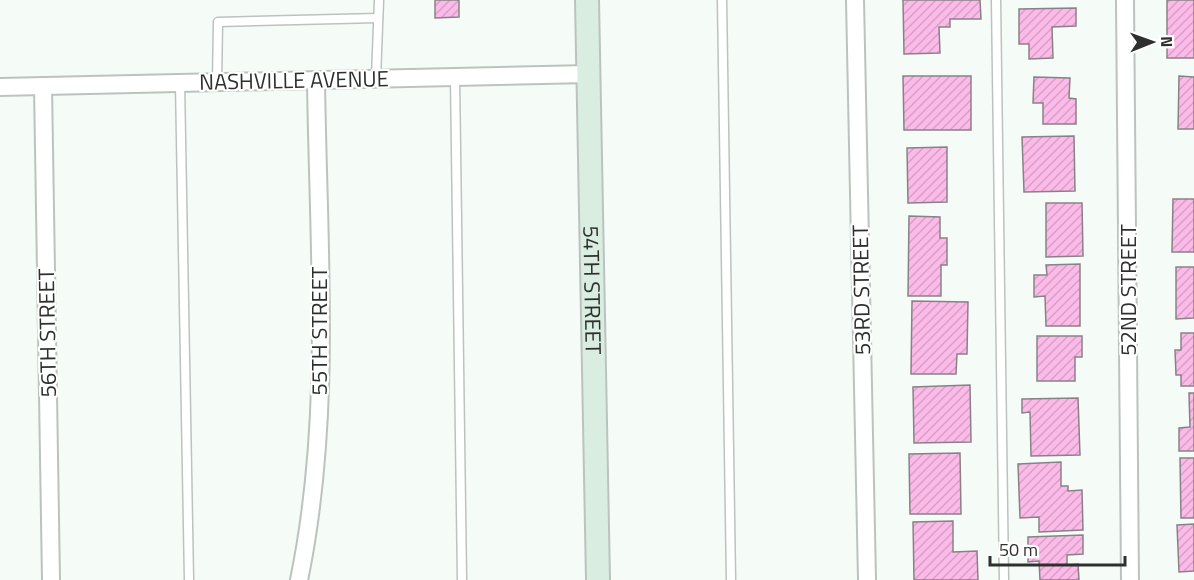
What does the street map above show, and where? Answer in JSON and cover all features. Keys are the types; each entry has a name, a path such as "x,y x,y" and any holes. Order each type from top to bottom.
{"street":[{"name":"54TH STREET","path":"587,0 598,580"},
{"name":"53RD STREET","path":"855,0 867,580"},
{"name":"52ND STREET","path":"1125,0 1130,580"},
{"name":"NASHVILLE AVENUE","path":"0,87 589,74"},
{"name":"55TH STREET","path":"299,580 315,491 319,407 316,80"},
{"name":"56TH STREET","path":"43,86 51,580"}],"lane":[{"path":"376,78 379,0"},
{"path":"722,0 731,580"},
{"path":"996,0 1004,580"},
{"path":"217,82 218,22 378,18"},
{"path":"455,77 462,580"},
{"path":"180,83 189,580"}],"building":[{"path":"435,0 459,0 459,17 435,18"},
{"path":"903,0 980,0 981,19 950,19 950,27 939,27 940,53 904,54"},
{"path":"1167,0 1194,0 1194,58 1167,58"},
{"path":"1076,8 1076,26 1052,27 1053,58 1029,59 1029,44 1019,44 1019,9"},
{"path":"903,76 971,76 971,130 904,130"},
{"path":"1179,76 1194,77 1194,129 1178,129"},
{"path":"1034,77 1070,78 1069,98 1076,99 1076,124 1043,124 1043,103 1033,103"},
{"path":"1074,136 1075,191 1024,192 1022,137"},
{"path":"947,147 947,202 908,203 907,148"},
{"path":"1173,199 1194,199 1194,252 1172,252"},
{"path":"1046,203 1082,203 1083,256 1046,257"},
{"path":"909,216 940,217 940,238 947,238 947,265 941,265 941,296 908,296"},
{"path":"1080,264 1080,326 1046,326 1045,296 1034,297 1034,275 1047,275 1046,265"},
{"path":"1176,267 1194,267 1194,318 1176,319"},
{"path":"912,301 968,302 967,354 957,354 956,374 911,374"},
{"path":"1181,333 1194,333 1194,386 1181,386 1181,375 1176,375 1175,350 1181,350"},
{"path":"1037,336 1082,336 1082,357 1075,357 1075,381 1037,381"},
{"path":"970,385 971,442 914,443 913,387"},
{"path":"1189,393 1194,393 1194,451 1179,451 1179,428 1190,427"},
{"path":"1078,398 1080,455 1031,456 1030,412 1022,413 1022,399"},
{"path":"960,453 961,514 910,514 909,454"},
{"path":"1180,458 1194,458 1194,518 1181,518"},
{"path":"1061,462 1061,486 1068,486 1068,491 1082,490 1083,530 1039,532 1039,517 1020,518 1018,464"},
{"path":"953,521 953,552 977,551 978,580 914,580 913,522"},
{"path":"1194,524 1194,571 1179,572 1177,525"},
{"path":"1083,535 1083,554 1067,555 1067,565 1078,564 1079,580 1040,580 1039,561 1028,562 1028,537"}]}
